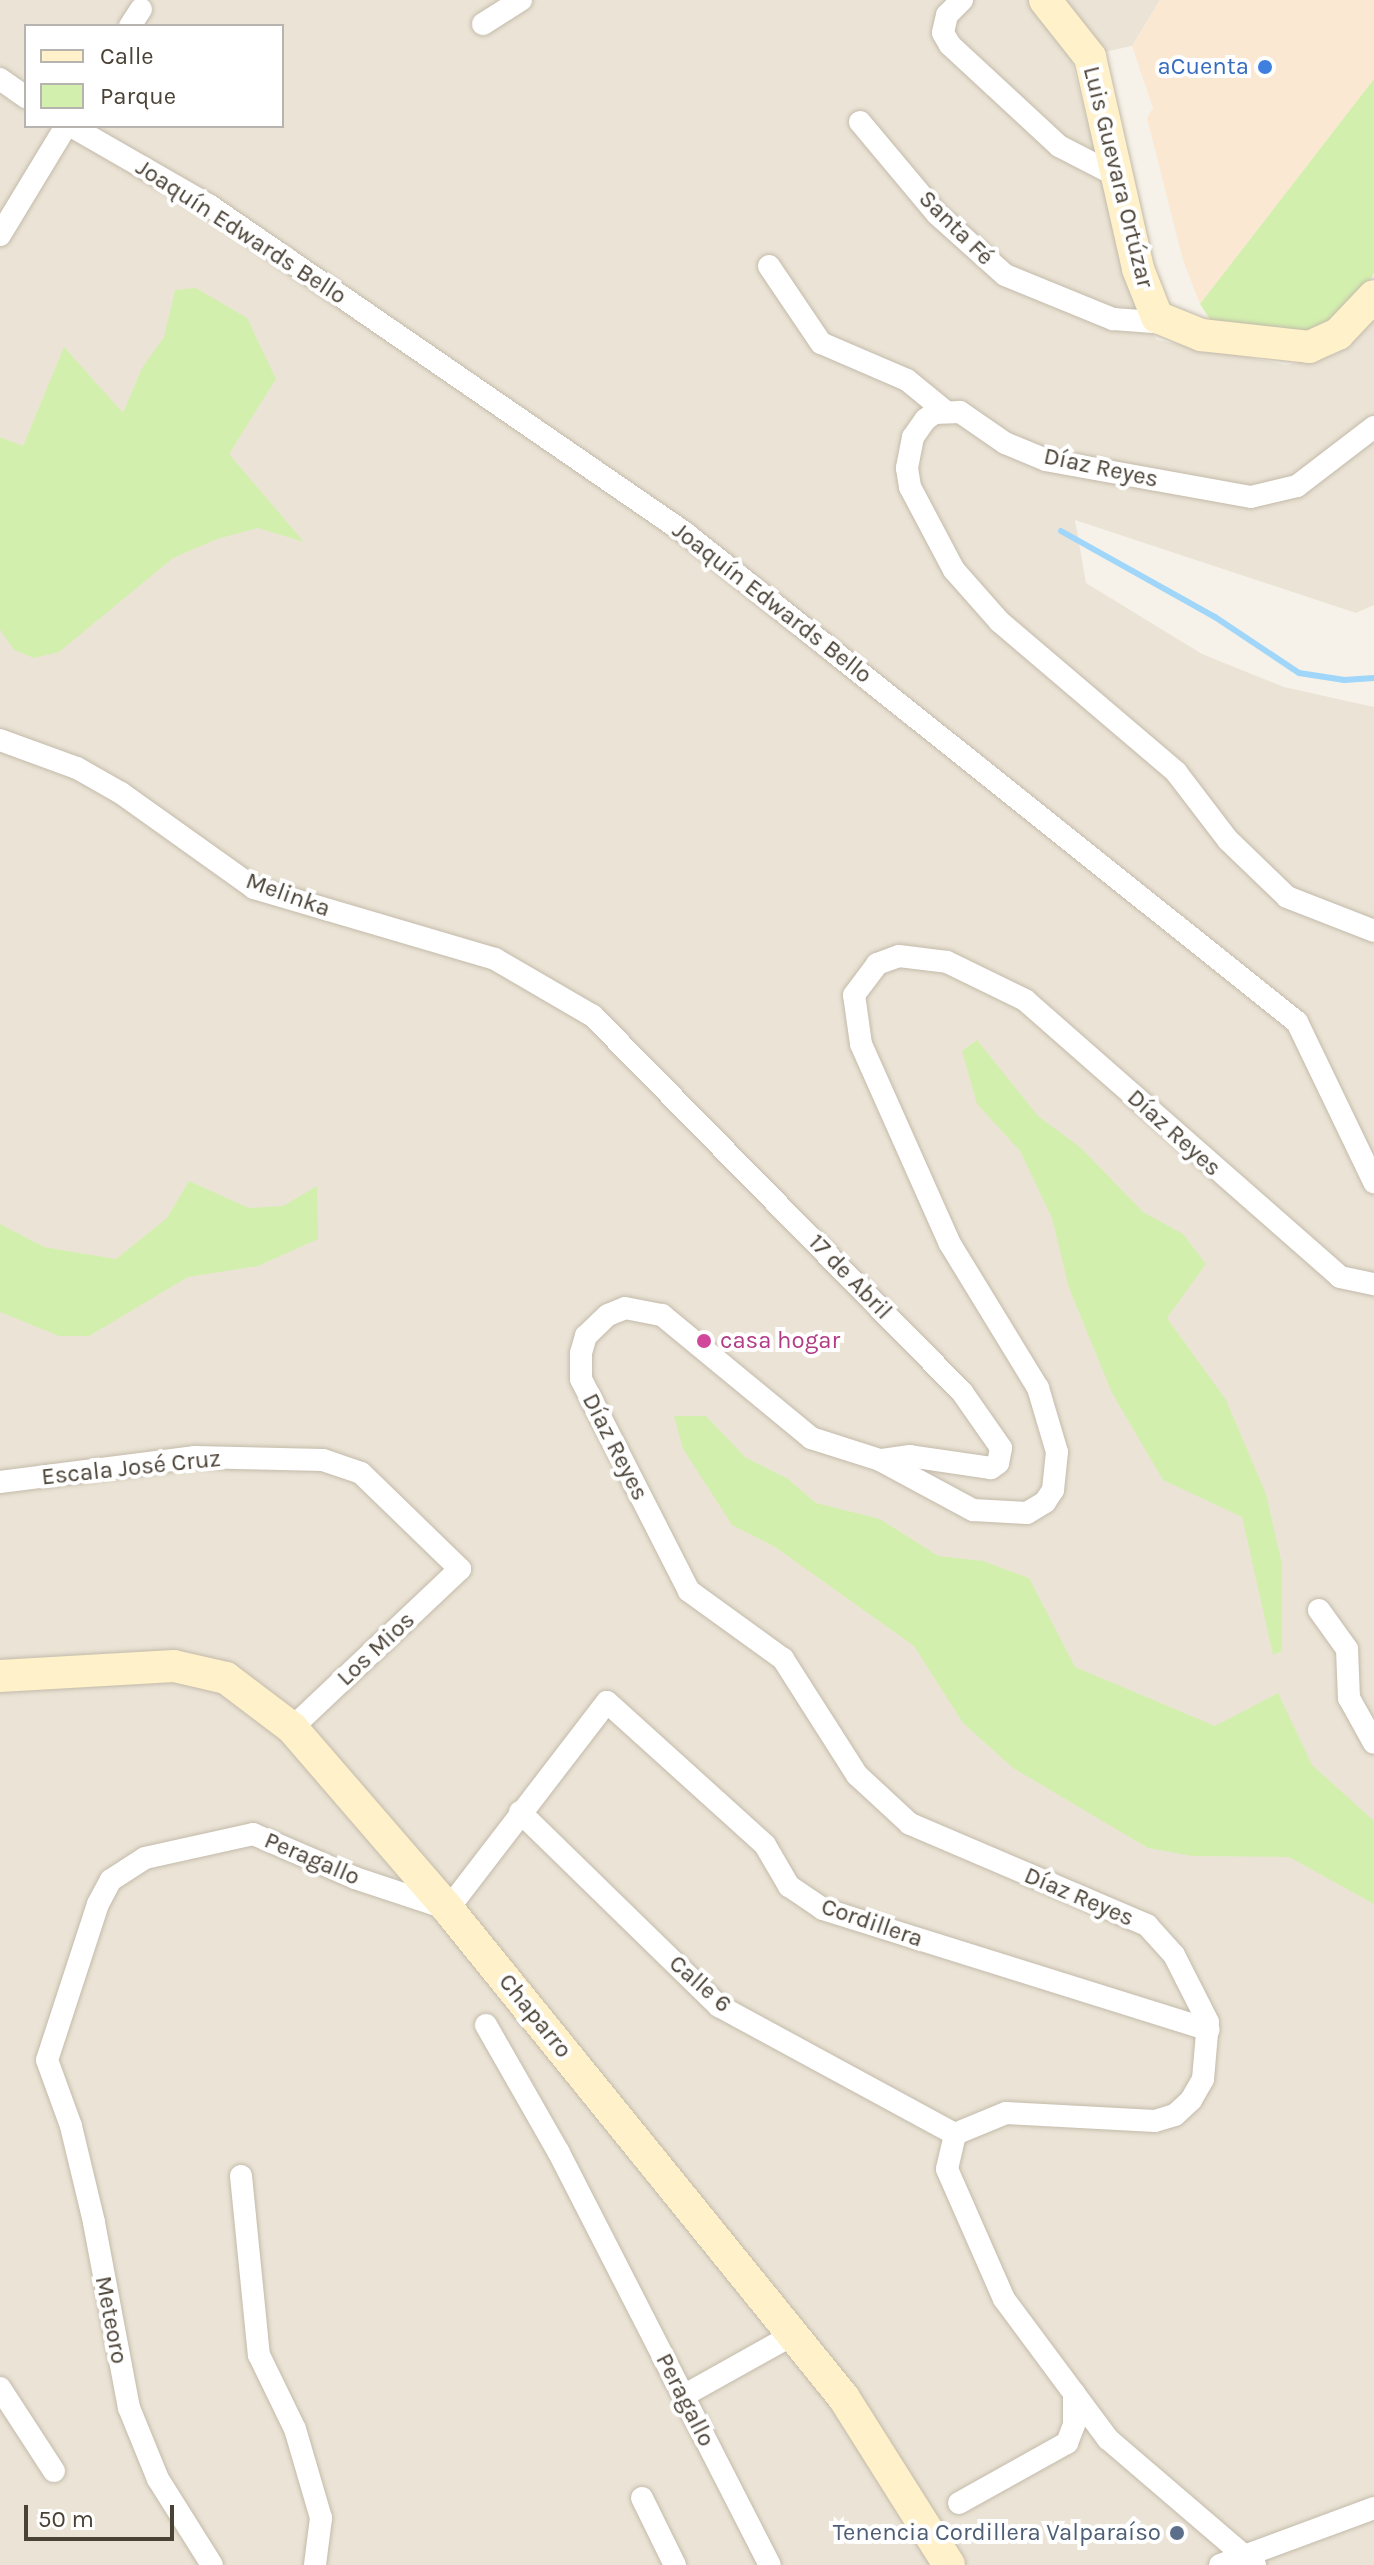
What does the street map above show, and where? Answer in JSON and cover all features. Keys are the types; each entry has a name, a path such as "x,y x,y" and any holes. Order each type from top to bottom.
{"street":[{"path":"483,24 521,0"},
{"path":"962,0 947,15 943,33 950,45 1059,146 1117,176"},
{"name":"Luis Guevara Ortúzar","path":"1045,0 1090,57 1150,307 1167,323"},
{"path":"0,79 24,96"},
{"name":"Santa Fé","path":"860,122 937,214 1005,275 1113,319 1167,323"},
{"path":"0,235 67,128"},
{"name":"Joaquín Edwards Bello","path":"72,128 210,206 685,533 1297,1022 1374,1182"},
{"name":"Díaz Reyes","path":"769,266 821,343 907,380 945,411 960,412 1005,443 1046,460 1251,497 1297,486 1374,427"},
{"path":"1167,323 1250,344 1309,347 1338,334 1374,296"},
{"path":"945,411 920,425 907,468 910,487 941,545 974,596 1176,772 1228,840 1287,897 1374,931"},
{"name":"Melinka","path":"0,740 32,748 110,787 254,888 495,959 593,1016"},
{"name":"Díaz Reyes","path":"1208,2030 1161,1935 910,1824 857,1775 783,1659 689,1591 581,1379 586,1336 608,1315 625,1308 662,1315 811,1438 880,1460 973,1510 1027,1513 1045,1502 1057,1469 1052,1431 1038,1388 950,1244 861,1044 854,995 867,974 888,958 947,962 1025,1000 1340,1277 1374,1284"},
{"name":"17 de Abril","path":"593,1016 962,1392 1001,1448 991,1468 910,1456 880,1460"},
{"name":"Escala José Cruz","path":"0,1482 195,1457 323,1460 361,1473 460,1569"},
{"name":"Los Mios","path":"292,1728 460,1569"},
{"path":"1319,1610 1347,1649 1349,1698 1374,1743"},
{"name":"Chaparro","path":"0,1676 174,1666 226,1678 292,1728 448,1909 794,2334 844,2398 949,2565"},
{"name":"Cordillera","path":"520,1812 607,1702 765,1845 789,1886 814,1904 1208,2030"},
{"path":"448,1909 520,1812"},
{"name":"Calle 6","path":"520,1812 719,2006 955,2134"},
{"name":"Peragallo","path":"47,2060 98,1904 111,1880 145,1858 253,1834 355,1878 448,1909"},
{"name":"Peragallo","path":"486,2025 558,2151 770,2565"},
{"path":"1208,2030 1203,2079 1175,2115 1155,2121 1006,2113 955,2134 947,2169 1004,2299 1108,2439 1249,2559"},
{"name":"Meteoro","path":"47,2060 71,2126 94,2222 129,2408 158,2479 212,2565"},
{"path":"241,2176 259,2355 295,2429 318,2506 315,2565"},
{"path":"683,2396 794,2334"},
{"path":"0,2388 54,2471"},
{"path":"959,2503 1067,2443 1074,2425 1074,2393"},
{"path":"642,2498 675,2565"},
{"path":"1220,2565 1249,2559 1374,2508"}],"shaded area":[{"path":"0,0 1160,0 1132,46 1071,59 1136,310 1157,340 1287,365 1337,354 1374,320 1374,605 1356,613 1075,520 1086,583 1202,654 1284,687 1374,707 1374,2565 0,2565"},
{"path":"1160,0 1374,0 1374,79 1200,304 1183,260 1147,118 1153,108 1132,46"}],"green space":[{"path":"1374,79 1374,273 1354,306 1313,333 1211,321 1200,304"},
{"path":"196,288 247,318 276,379 229,454 304,542 258,528 217,539 173,558 59,652 34,658 14,650 0,630 0,437 23,446 64,347 123,413 142,368 164,337 175,290"},
{"path":"977,1040 1038,1116 1081,1148 1143,1212 1183,1234 1206,1264 1167,1318 1226,1400 1266,1494 1282,1564 1282,1651 1273,1655 1242,1517 1163,1480 1112,1393 1069,1288 1052,1218 1020,1151 977,1104 962,1051"},
{"path":"189,1181 249,1208 283,1206 317,1186 318,1239 258,1266 188,1277 89,1336 59,1336 0,1312 0,1224 44,1247 116,1259 167,1218"},
{"path":"674,1416 706,1416 745,1457 788,1479 816,1503 880,1519 938,1556 983,1561 1029,1578 1075,1667 1215,1726 1278,1693 1312,1765 1374,1821 1374,1904 1289,1857 1193,1856 1148,1848 1013,1768 963,1723 914,1646 775,1547 732,1525 683,1449"}],"waterway":[{"path":"1061,531 1215,617 1299,673 1344,680 1374,678"}],"place":[{"name":"aCuenta","path":"1265,67"},
{"name":"casa hogar","path":"704,1341"},
{"name":"Tenencia Cordillera Valparaíso","path":"1177,2533"}]}
